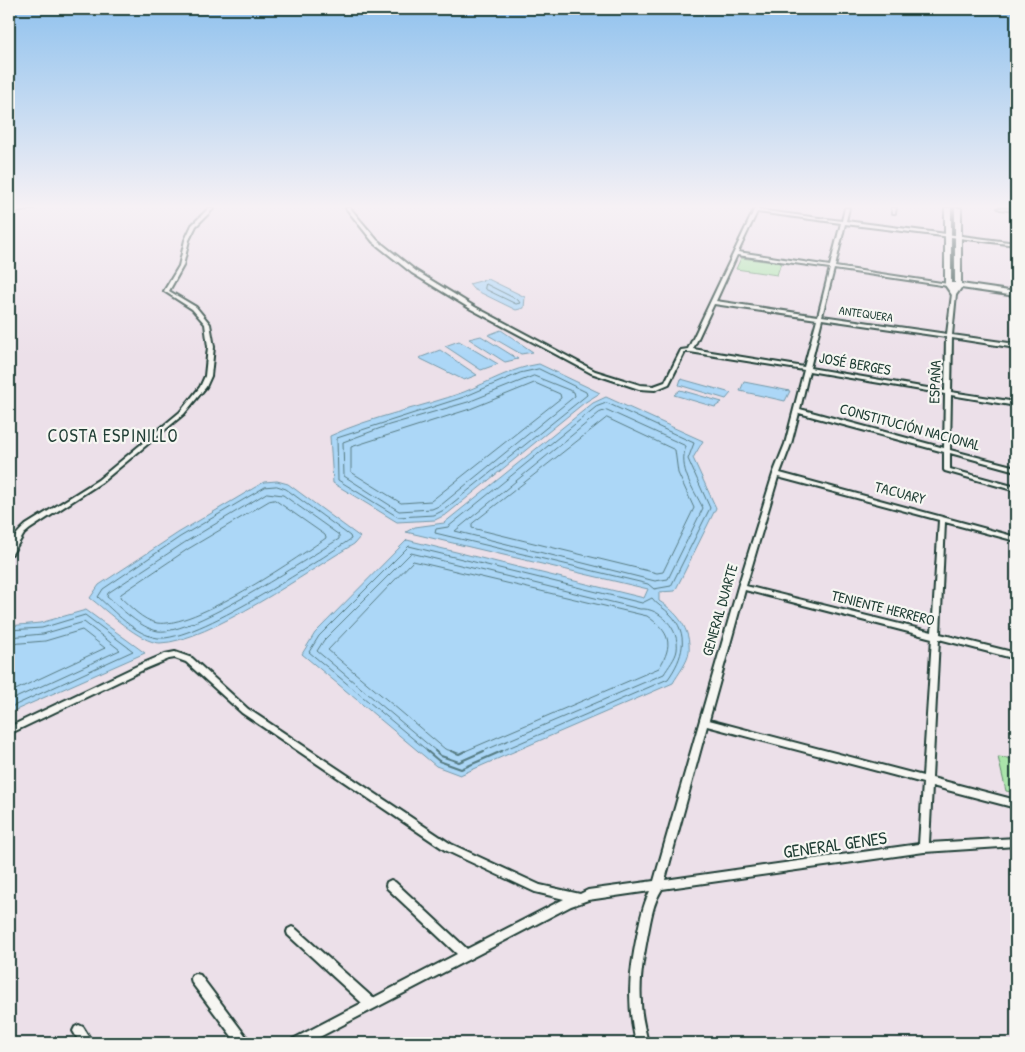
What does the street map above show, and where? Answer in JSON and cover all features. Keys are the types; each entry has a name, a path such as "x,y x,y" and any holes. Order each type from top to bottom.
{"street":[{"path":"9,552 21,533 28,527 100,481 182,413 203,387 208,376 211,346 207,324 194,308 166,291 181,266 183,257"},
{"path":"396,257 414,272 473,308 592,372 639,387 655,388 667,383 683,351 690,350 734,257"},
{"path":"762,257 1016,296"},
{"name":"GENERAL DUARTE","path":"642,1043 636,1021 634,981 649,899 658,886 742,587 776,474 788,444 835,257"},
{"path":"951,257 954,288"},
{"path":"954,288 957,257"},
{"name":"ESPAÑA","path":"954,288 949,336 946,470 1016,488"},
{"name":"ANTEQUERA","path":"712,302 1016,346"},
{"name":"JOSÉ BERGES","path":"690,350 1016,404"},
{"name":"CONSTITUCIÓN NACIONAL","path":"796,410 1016,469"},
{"name":"TACUARY","path":"776,474 1016,540"},
{"path":"924,848 942,519"},
{"name":"TENIENTE HERRERO","path":"742,587 1016,656"},
{"path":"9,731 142,667 175,655 189,660 245,711 448,847 539,888 579,898"},
{"path":"704,722 1016,804"},
{"name":"GENERAL GENES","path":"579,898 615,890 658,886 924,848 1016,842"},
{"path":"391,885 466,955"},
{"path":"297,1043 579,898"},
{"path":"292,932 371,1004"},
{"path":"196,979 244,1043"},
{"path":"80,1031 87,1043"}],"green space":[{"path":"741,258 781,263 777,275 736,269"},
{"path":"998,757 1016,759 1016,793 1006,791"}],"water":[{"path":"488,279 525,297 524,308 516,310 473,289 469,284"},
{"path":"501,330 533,352 521,354 488,335"},
{"path":"481,336 518,359 505,362 469,339"},
{"path":"459,341 498,364 481,370 445,346"},
{"path":"440,350 477,375 464,380 419,358"},
{"path":"539,364 600,393 584,403 447,514 435,520 397,522 333,483 330,436 363,423 447,398 510,372"},
{"path":"681,379 731,393 726,399 679,385"},
{"path":"744,382 790,391 785,401 740,391"},
{"path":"680,390 722,402 715,407 674,395"},
{"path":"606,397 703,441 693,458 716,508 675,591 659,592 659,601 677,616 688,636 689,652 687,660 673,683 460,775 436,766 302,654 315,633 407,540 644,598 648,589 406,532 415,527 444,523 593,403"},
{"path":"277,481 288,484 360,537 354,544 258,603 204,631 180,640 160,643 143,638 90,598 99,585 178,533 264,482"},
{"path":"86,610 145,653 9,713 9,626 40,623"}],"district":[{"name":"COSTA ESPINILLO","path":"113,436"}]}
